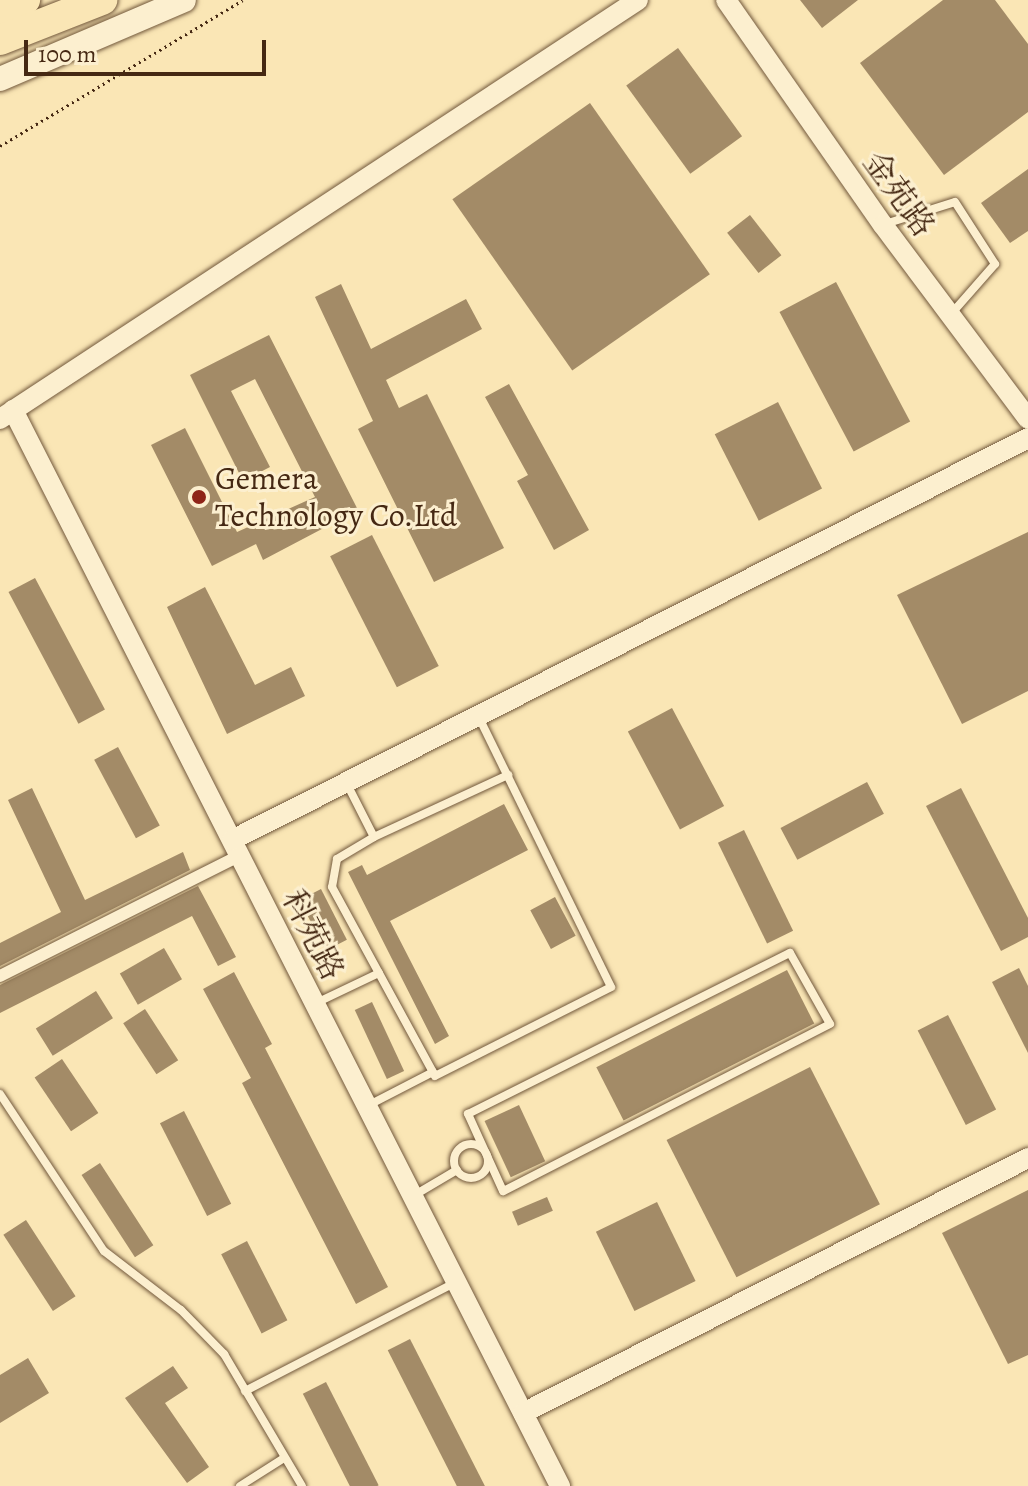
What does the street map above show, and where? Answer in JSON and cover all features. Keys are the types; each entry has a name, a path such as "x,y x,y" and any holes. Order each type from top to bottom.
{"highway":[{"path":"0,16 25,0"},
{"path":"0,40 102,0"}],"main road":[{"path":"0,79 184,0"}],"street":[{"path":"6,415 638,0"},
{"name":"金苑路","path":"726,0 883,225 1028,419"},
{"name":"科苑路","path":"6,415 235,848 560,1486"},
{"path":"0,976 347,783 1028,438"},
{"path":"523,1413 1028,1158"}],"lane":[{"path":"883,225 955,202 995,264 950,315"},
{"path":"479,718 508,775 611,987 435,1076 332,887 337,859 374,837 508,775"},
{"path":"347,783 374,837"},
{"path":"482,1148 462,1142 454,1155 457,1170 467,1180 484,1176 482,1148 468,1114 790,953 830,1024 503,1191 482,1148"},
{"path":"314,1004 379,973"},
{"path":"366,1106 433,1072"},
{"path":"0,1094 104,1251 181,1310 224,1354 302,1486"},
{"path":"413,1197 457,1170"},
{"path":"245,1391 456,1282"},
{"path":"240,1486 284,1458"}],"path":[{"path":"0,146 243,0"}],"building":[{"path":"800,0 858,0 822,28"},
{"path":"943,0 995,0 1028,44 1028,112 944,175 860,63"},
{"path":"678,48 742,136 690,174 626,86"},
{"path":"590,103 710,274 572,371 452,199"},
{"path":"1028,169 1028,231 1010,243 981,203"},
{"path":"750,215 781,255 759,273 727,233"},
{"path":"836,282 910,422 854,452 779,312"},
{"path":"341,284 371,349 466,299 482,329 386,380 399,408 427,394 504,548 434,582 358,429 373,421 315,297"},
{"path":"269,335 358,510 263,560 256,544 212,566 151,445 185,428 237,532 315,497 255,379 231,391 270,467 243,481 190,375"},
{"path":"509,384 589,530 554,550 517,481 528,475 485,397"},
{"path":"778,402 822,488 759,521 715,434"},
{"path":"1028,532 1028,691 962,724 897,595"},
{"path":"372,535 439,666 397,687 330,556"},
{"path":"35,578 105,710 78,724 9,592"},
{"path":"205,587 255,685 291,667 305,696 227,734 167,607"},
{"path":"672,708 724,806 680,829 628,731"},
{"path":"118,747 160,826 136,838 94,760"},
{"path":"867,782 884,814 797,860 780,828"},
{"path":"32,788 85,900 183,852 190,870 0,966 0,943 61,912 8,800"},
{"path":"961,788 1028,918 1028,937 1001,951 926,806"},
{"path":"504,804 528,850 390,921 449,1036 435,1044 348,872 362,865 367,875"},
{"path":"744,830 793,931 767,943 718,843"},
{"path":"198,886 236,957 218,966 192,916 0,1013 0,985"},
{"path":"321,889 347,940 325,951 300,900"},
{"path":"555,897 576,936 551,949 530,910"},
{"path":"164,948 182,979 138,1005 120,974"},
{"path":"1019,968 1028,986 1028,1053 992,982"},
{"path":"787,970 814,1023 624,1121 596,1067"},
{"path":"234,972 272,1044 265,1048 388,1287 356,1304 242,1083 251,1078 203,989"},
{"path":"96,991 113,1018 53,1056 36,1029"},
{"path":"372,1002 404,1071 387,1079 355,1010"},
{"path":"145,1009 178,1060 156,1074 123,1023"},
{"path":"948,1015 996,1109 966,1125 918,1030"},
{"path":"62,1059 98,1113 71,1131 35,1077"},
{"path":"810,1067 880,1204 736,1277 667,1140"},
{"path":"519,1105 545,1161 511,1177 485,1121"},
{"path":"184,1111 231,1204 207,1216 160,1123"},
{"path":"100,1163 153,1245 135,1257 82,1175"},
{"path":"1028,1190 1028,1355 1008,1364 942,1233"},
{"path":"547,1197 553,1211 518,1226 512,1212"},
{"path":"657,1202 696,1281 634,1311 596,1232"},
{"path":"26,1220 76,1296 53,1311 3,1235"},
{"path":"247,1241 287,1320 262,1333 221,1254"},
{"path":"410,1339 485,1486 457,1486 388,1350"},
{"path":"28,1358 49,1393 0,1423 0,1375"},
{"path":"173,1366 188,1388 165,1403 209,1467 187,1483 125,1398"},
{"path":"326,1382 379,1485 350,1486 303,1394"}],"place":[{"name":"Gemera Technology Co.Ltd","path":"199,497"}]}
